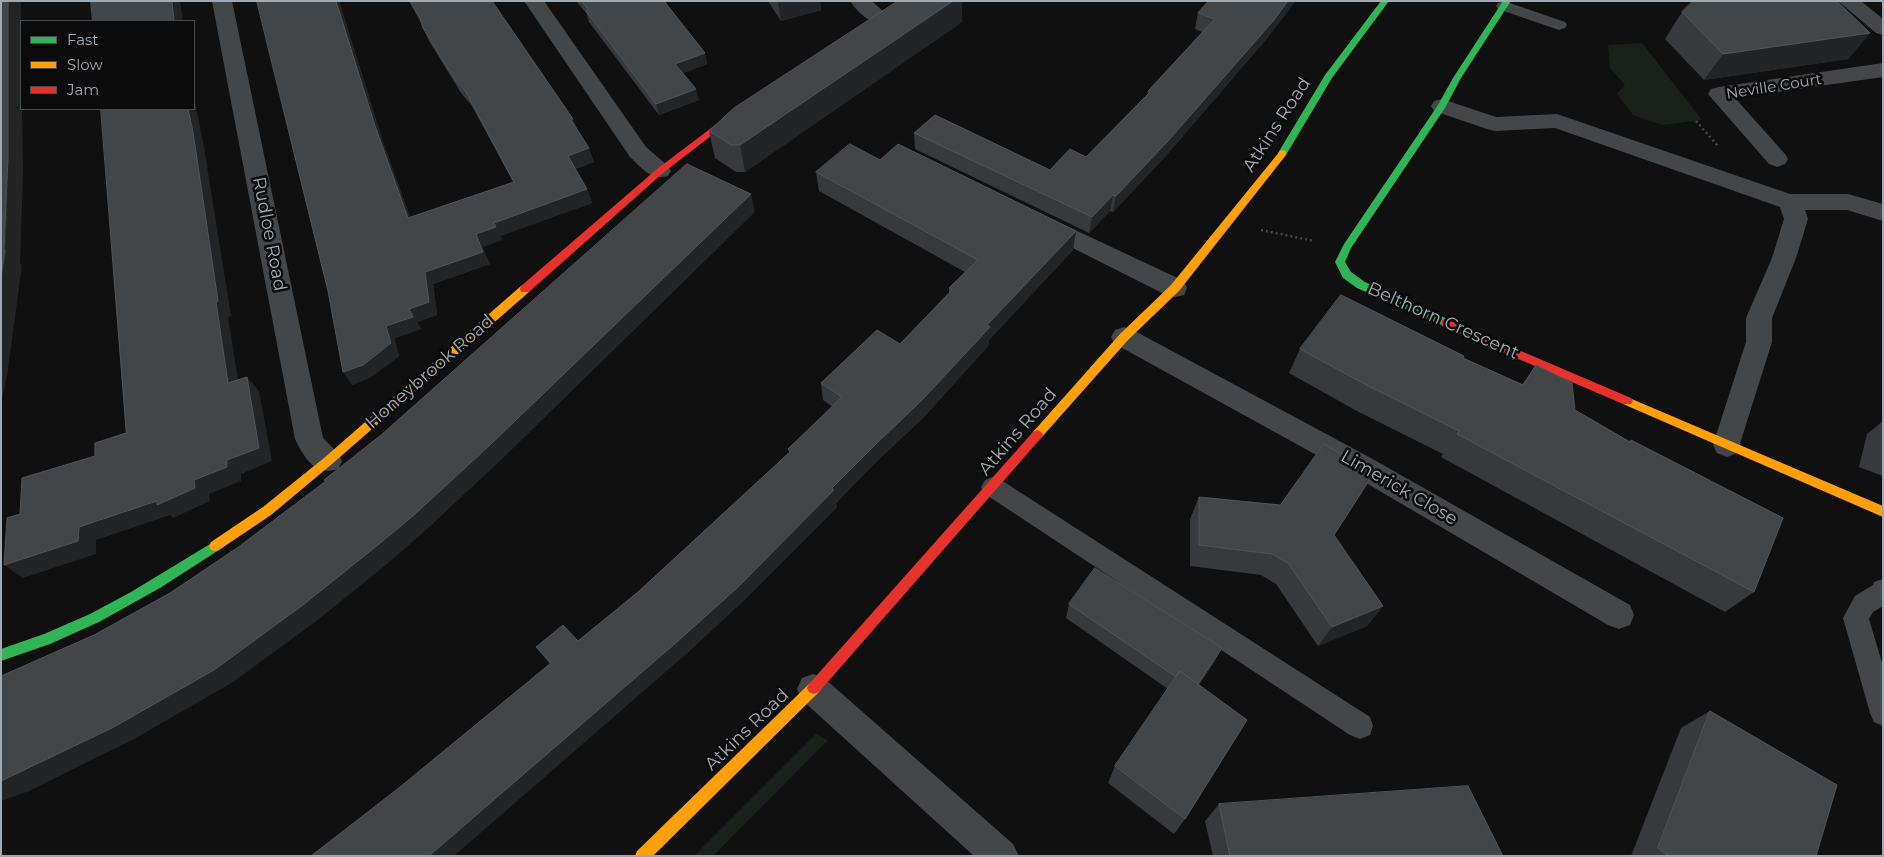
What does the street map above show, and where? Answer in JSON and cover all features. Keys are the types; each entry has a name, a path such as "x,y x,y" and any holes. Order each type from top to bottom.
{"street":[{"name":"Rudloe Road","path":"222,1 309,439 315,450 328,461"},
{"path":"534,1 638,152 660,171"},
{"path":"860,1 881,19"},
{"name":"Atkins Road","path":"642,856 813,689 1124,337 1174,288 1228,224 1288,147 1328,77 1384,1"},
{"path":"1848,1 1874,14 1883,29"},
{"name":"Belthorn Crescent","path":"1506,4 1457,78 1442,106 1347,247 1340,262 1343,272 1350,280 1366,288 1883,512"},
{"name":"Neville Court","path":"1777,159 1719,94 1883,70"},
{"name":"Honeybrook Road","path":"1,655 53,637 113,609 173,574 267,511 328,461 660,171 751,102"},
{"path":"1442,106 1495,124 1557,121 1790,202 1848,202 1883,213"},
{"path":"1727,445 1759,342 1759,318 1784,258 1796,219 1790,202"},
{"path":"1024,214 1174,288"},
{"name":"Limerick Close","path":"1124,337 1359,465 1619,615"},
{"path":"813,689 1001,856"}],"lane":[{"path":"1506,4 1559,25"},
{"path":"993,487 1360,726"},
{"path":"1883,590 1882,593 1864,604 1856,618 1883,713"}],"path":[{"path":"1228,224 1347,247"}],"shaded area":[{"path":"1642,43 1702,120 1662,125 1633,115 1617,94 1625,85 1610,68 1608,45"},
{"path":"816,734 828,740 713,856 694,856"}],"building":[{"path":"1,1 8,1 8,158 5,250 1,278"},
{"path":"91,1 172,1 174,20 93,20"},
{"path":"257,1 336,1 375,126 408,218 514,182 466,92 455,80 423,28 420,18 410,1 492,1 573,119 571,120 589,148 568,156 587,189 494,223 496,227 476,234 483,252 425,272 429,302 409,309 413,317 386,326 391,343 363,365 343,372 328,291"},
{"path":"582,1 664,1 705,53 675,64 696,89 656,104 586,11 588,10"},
{"path":"898,1 953,1 740,145 731,145 709,131 734,108"},
{"path":"1209,1 1288,1 1274,20 1168,141 1116,196 1113,195 1092,217 914,133 935,115 1050,170 1070,149 1086,157 1150,92 1148,91 1215,19 1198,13"},
{"path":"1693,1 1837,1 1870,33 1723,54 1682,12"},
{"path":"101,110 188,110 218,301 216,302 228,383 247,377 259,448 227,460 227,467 194,480 195,488 157,505 157,501 79,527 78,541 4,565 7,518 20,514 22,478 95,456 95,443 126,433"},
{"path":"850,144 880,160 898,144 1076,231 987,325 990,327 922,400 832,488 834,490 737,588 430,855 311,856 400,787 551,663 536,647 563,625 578,641 638,592 791,451 788,449 842,397 821,383 877,330 900,344 952,290 949,288 978,260 816,172"},
{"path":"687,164 751,194 491,444 414,515 303,605 214,670 112,728 1,781 1,676 94,635 170,593 237,548 326,481 324,480 381,435"},
{"path":"1341,295 1464,356 1463,358 1523,385 1536,365 1572,383 1575,410 1630,442 1631,440 1783,518 1754,592 1457,434 1459,431 1368,386 1300,349"},
{"path":"1324,444 1374,473 1334,535 1383,606 1332,627 1288,563 1272,554 1199,545 1199,497 1280,505"},
{"path":"1095,568 1222,648 1198,684 1180,671 1176,677 1069,604"},
{"path":"1180,671 1247,720 1185,819 1115,766"},
{"path":"1710,711 1837,785 1816,856 1669,856 1658,848"},
{"path":"1468,786 1503,856 1230,856 1219,804"}],"traffic: fast":[{"path":"1283,153 1328,77 1385,1"},
{"path":"1446,323 1361,285 1347,275 1340,262 1347,247 1442,106 1457,78 1507,1"},
{"path":"1,655 46,640 115,608 215,546"}],"traffic: slow":[{"path":"1037,435 1124,337 1175,288 1283,153"},
{"path":"215,546 267,511 328,461 525,289"},
{"path":"1627,401 1883,512"},
{"path":"642,856 814,688"}],"traffic: jam":[{"path":"525,289 660,171 739,110"},
{"path":"1446,323 1627,401"},
{"path":"814,688 1037,435"}]}
